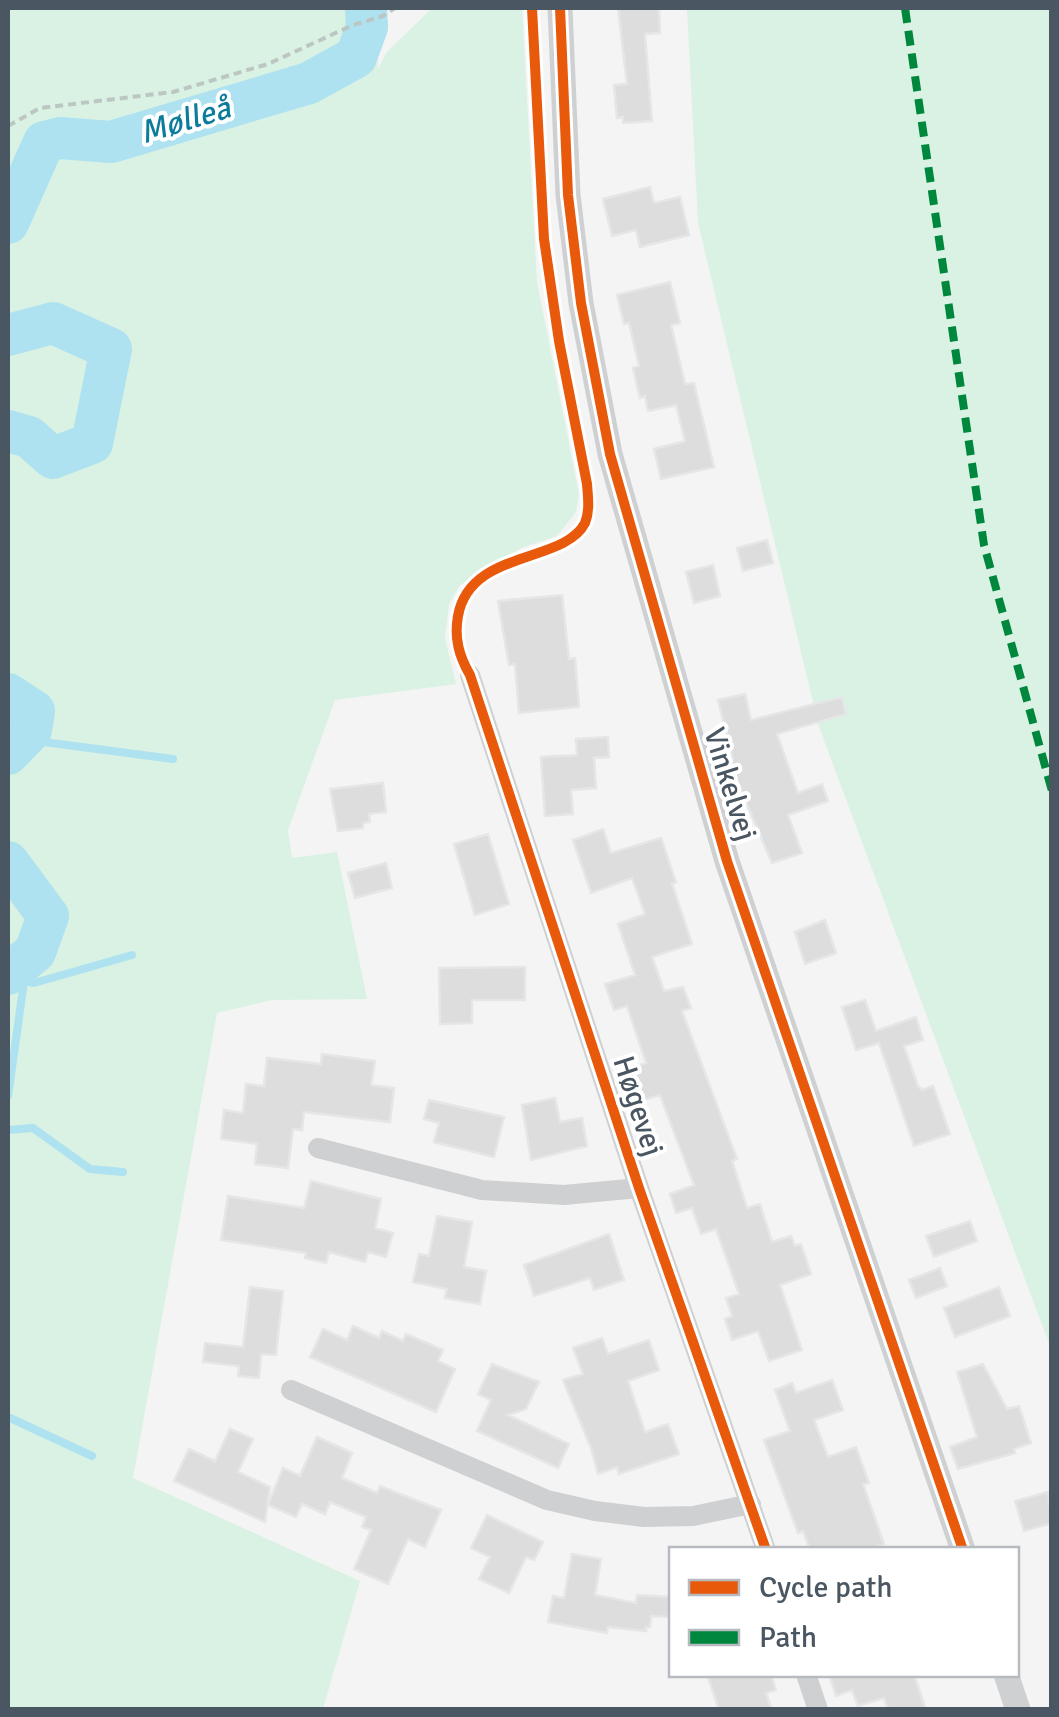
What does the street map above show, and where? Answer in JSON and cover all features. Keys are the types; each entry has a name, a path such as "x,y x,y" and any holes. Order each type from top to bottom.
{"street":[{"name":"Vinkelvej","path":"560,8 572,231 581,303 610,454 727,861 962,1547"},
{"name":"Høgevej","path":"470,675 638,1188 765,1547"},
{"name":"Høgevej","path":"318,1148 482,1190 564,1195 638,1188"},
{"path":"291,1390 548,1500 644,1517 692,1516 751,1504"},
{"path":"807,1677 818,1710"},
{"path":"1007,1677 1018,1710"}],"path":[{"path":"8,126 40,108 173,92 268,64 395,8"}],"green space":[{"path":"8,8 377,8 378,69 386,53 432,8 522,8 537,282 579,494 576,512 557,536 521,548 460,585 449,604 445,638 456,684 335,700 288,830 292,858 337,852 367,999 272,1000 217,1013 133,1478 360,1581 323,1709 8,1709"},
{"path":"687,8 1051,8 1051,1349 819,727 698,223"}],"building":[{"path":"618,8 659,8 660,33 645,34 652,121 623,123 623,117 617,118 614,85 627,84"},
{"path":"650,187 654,203 680,197 689,235 640,247 636,230 612,236 603,199"},
{"path":"670,282 680,323 671,325 685,384 694,383 714,467 661,479 654,449 685,441 676,405 648,411 645,396 640,398 633,368 639,366 629,323 624,324 617,295"},
{"path":"767,540 773,563 743,571 737,548"},
{"path":"713,565 720,596 694,603 686,572"},
{"path":"562,595 569,659 575,658 579,707 519,713 515,664 509,665 498,601"},
{"path":"745,694 751,720 842,697 846,714 777,734 798,793 822,784 828,801 788,815 802,853 772,863 729,762 733,760 718,700"},
{"path":"608,737 609,757 594,758 596,788 571,790 573,814 545,816 541,757 577,755 576,739"},
{"path":"383,783 386,812 369,814 370,822 363,823 363,828 338,831 330,789"},
{"path":"603,829 611,853 661,838 692,944 652,957 664,991 683,987 691,1008 682,1011 737,1159 732,1161 747,1208 760,1204 772,1242 791,1236 795,1246 801,1244 811,1274 780,1285 802,1350 769,1361 758,1331 732,1340 725,1319 732,1316 726,1298 739,1294 716,1229 701,1234 692,1208 676,1213 670,1194 694,1185 660,1095 641,1101 630,1068 646,1063 627,1006 614,1010 605,984 635,975 618,924 645,914 632,878 591,893 573,840"},
{"path":"488,834 509,904 475,915 454,844"},
{"path":"386,863 392,888 355,898 348,873"},
{"path":"825,920 836,953 805,964 795,932"},
{"path":"525,967 525,1000 472,1000 472,1023 440,1024 439,968"},
{"path":"865,1000 876,1031 916,1017 923,1040 904,1046 918,1086 922,1090 933,1086 950,1134 914,1146 879,1043 856,1050 842,1007"},
{"path":"322,1054 375,1061 371,1085 394,1088 390,1122 304,1112 302,1130 293,1129 288,1168 255,1164 257,1144 221,1139 224,1110 243,1113 246,1084 264,1086 267,1058 321,1064"},
{"path":"555,1098 560,1122 582,1118 587,1146 531,1160 522,1105"},
{"path":"429,1100 504,1117 494,1157 434,1142 439,1123 424,1119"},
{"path":"311,1181 381,1199 375,1228 393,1233 386,1257 368,1252 365,1262 329,1252 326,1263 305,1258 306,1253 221,1240 228,1196 304,1208"},
{"path":"437,1216 472,1222 464,1267 486,1271 480,1304 445,1298 447,1289 413,1282 419,1254 429,1256"},
{"path":"970,1221 977,1241 934,1257 926,1236"},
{"path":"609,1234 624,1280 594,1290 590,1278 534,1296 524,1265"},
{"path":"940,1268 947,1286 916,1298 909,1280"},
{"path":"250,1287 283,1291 276,1355 261,1354 259,1378 238,1376 239,1366 203,1362 205,1343 243,1347"},
{"path":"999,1287 1010,1316 955,1337 944,1308"},
{"path":"353,1326 379,1338 382,1331 403,1341 406,1334 443,1350 438,1361 455,1369 436,1412 310,1357 323,1329 347,1340"},
{"path":"602,1338 608,1354 649,1340 659,1370 628,1381 645,1432 668,1424 679,1454 619,1474 617,1467 598,1474 563,1380 583,1374 573,1348"},
{"path":"492,1364 539,1382 526,1409 508,1415 569,1444 558,1468 477,1431 491,1400 478,1394"},
{"path":"983,1364 1007,1409 1019,1406 1031,1443 1014,1449 1015,1453 958,1469 950,1447 977,1437 957,1372"},
{"path":"832,1380 843,1410 814,1420 828,1457 856,1447 869,1483 863,1484 884,1544 809,1547 803,1531 798,1533 764,1440 790,1431 775,1390 792,1383 796,1393"},
{"path":"230,1429 253,1439 238,1472 270,1487 265,1522 174,1481 189,1449 215,1461"},
{"path":"317,1437 352,1453 342,1478 377,1493 380,1486 441,1510 425,1547 408,1539 388,1584 354,1569 371,1530 362,1527 366,1517 330,1502 325,1514 302,1504 296,1517 268,1505 283,1468 300,1476"},
{"path":"1048,1492 1052,1523 1024,1531 1015,1501"},
{"path":"487,1515 543,1542 534,1560 526,1557 509,1593 479,1579 490,1557 471,1548"},
{"path":"572,1554 601,1559 595,1595 636,1603 637,1595 669,1597 669,1617 651,1616 646,1631 608,1627 607,1633 548,1622 553,1596 564,1598"},
{"path":"708,1677 772,1677 776,1690 766,1693 772,1710 719,1710"},
{"path":"830,1677 915,1677 926,1710 888,1710 884,1698 858,1706 852,1690 836,1696"}],"waterway":[{"name":"Mølleå","path":"8,223 44,142 60,138 111,142 309,83 356,57 367,27 366,8"},
{"name":"Mølleå","path":"8,335 53,323 111,349 92,443 53,458 29,437 8,431"},
{"name":"Mølleå","path":"8,694 34,711 31,730 8,754"},
{"path":"21,739 173,759"},
{"name":"Mølleå","path":"8,862 48,916 35,952 8,974"},
{"path":"8,977 34,983 132,955"},
{"path":"8,1096 24,982"},
{"path":"8,1130 33,1128 90,1169 123,1172"},
{"path":"8,1417 92,1456"}],"marked path":[{"path":"905,8 984,545 1052,791"}],"cycle path":[{"path":"532,8 544,239 587,484 588,514 574,536 480,579 466,594 458,616 457,639 639,1188 765,1547"},
{"path":"560,8 568,195 581,303 610,454 727,861 962,1547"}]}
